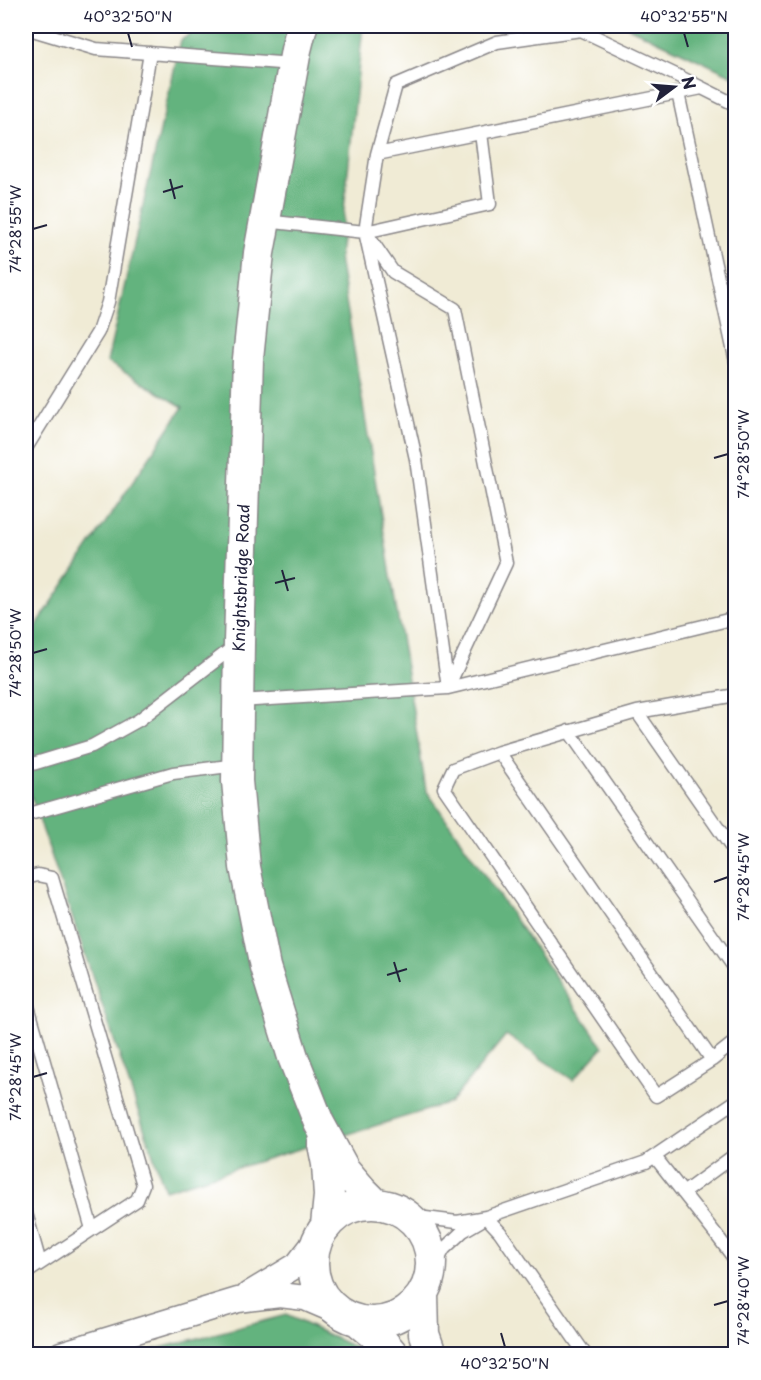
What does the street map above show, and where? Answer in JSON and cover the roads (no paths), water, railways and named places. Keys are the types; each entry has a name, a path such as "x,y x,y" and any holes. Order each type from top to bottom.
{"street":[{"name":"Knightsbridge Road","path":"302,26 259,253 248,359 237,781 244,867 265,967 293,1057 319,1123 344,1168 375,1203"},
{"name":"Knightsbridge Road","path":"319,1123 327,1164 329,1196 322,1232"},
{"path":"238,1300 297,1265 339,1213 356,1205 375,1203 393,1207 410,1216 420,1228 428,1242 432,1257 427,1283 424,1334 431,1354"},
{"path":"322,1232 313,1254 313,1271 318,1288 327,1302 381,1341 393,1354"},
{"path":"61,1354 238,1300 280,1295 305,1298 349,1317 376,1323 395,1318 411,1308 427,1283"}],"lane":[{"path":"26,28 96,49 293,64"},
{"path":"448,688 416,459 365,232 377,154 396,85 497,42 581,30 735,105"},
{"path":"26,448 98,332 108,302 150,53"},
{"path":"377,154 702,88"},
{"path":"678,93 735,362"},
{"path":"265,221 365,232 490,204 481,133"},
{"path":"365,232 393,272 455,309 506,562 448,688"},
{"path":"238,701 448,688 735,618"},
{"path":"26,766 92,746 139,720 239,642"},
{"path":"735,695 637,712 499,752 453,769 444,788 656,1096 712,1060 735,1041"},
{"path":"637,712 735,854"},
{"path":"569,731 735,970"},
{"path":"499,752 712,1060"},
{"path":"26,815 173,773 237,765"},
{"path":"26,878 38,875 52,878 143,1185 137,1200 26,1272"},
{"path":"26,999 92,1229"},
{"path":"410,1216 457,1222 486,1217 646,1162 735,1101"},
{"path":"683,1193 735,1154"},
{"path":"655,1157 735,1261"},
{"path":"26,1214 40,1263"},
{"path":"427,1283 444,1249 463,1231 486,1217"},
{"path":"486,1217 500,1232 585,1354"}]}
